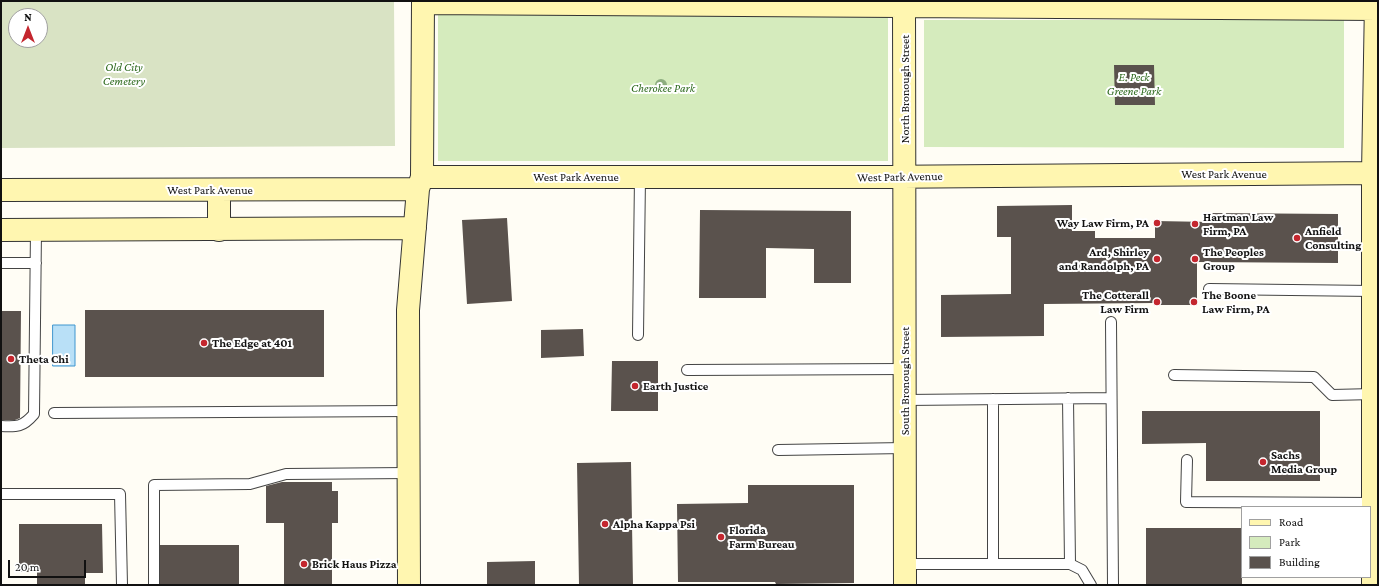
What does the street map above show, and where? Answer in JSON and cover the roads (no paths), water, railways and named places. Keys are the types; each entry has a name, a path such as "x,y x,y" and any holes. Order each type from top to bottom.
{"street":[{"path":"409,585 408,310 420,183 422,2 1377,6 1376,246 1373,291 1376,394 1373,503 1373,585"},
{"name":"North Bronough Street","path":"904,3 905,177"},
{"name":"West Park Avenue","path":"1,190 218,190 640,177 905,177 1376,173"},
{"name":"South Bronough Street","path":"905,177 905,585"},
{"path":"218,190 218,230"},
{"path":"1,230 415,228"}],"lane":[{"path":"638,335 640,177"},
{"path":"1,426 17,427 28,421 34,414 36,230"},
{"path":"1,263 36,263"},
{"path":"1208,289 1373,291"},
{"path":"1111,322 1113,585"},
{"path":"686,370 905,369"},
{"path":"1174,375 1314,377 1332,395 1376,394"},
{"path":"1068,398 1070,564"},
{"path":"905,400 1111,398"},
{"path":"993,399 993,564"},
{"path":"54,413 409,411"},
{"path":"778,450 905,448"},
{"path":"1187,460 1186,502 1373,503"},
{"path":"154,585 154,485 250,484 286,474 409,473"},
{"path":"1,494 120,494 122,585"},
{"path":"905,564 1070,564 1082,570 1091,585"}],"water":[{"path":"53,325 75,325 75,366 53,366"}],"place":[{"name":"Way Law Firm, PA","path":"1157,223"},
{"name":"Hartman Law Firm, PA","path":"1195,224"},
{"name":"Anfield Consulting","path":"1297,238"},
{"name":"Ard, Shirley and Randolph, PA","path":"1157,259"},
{"name":"The Peoples Group","path":"1195,259"},
{"name":"The Cotterall Law Firm","path":"1157,302"},
{"name":"The Boone Law Firm, PA","path":"1194,302"},
{"name":"The Edge at 401","path":"204,343"},
{"name":"Theta Chi","path":"11,359"},
{"name":"Earth Justice","path":"635,386"},
{"name":"Sachs Media Group","path":"1263,462"},
{"name":"Alpha Kappa Psi","path":"605,524"},
{"name":"Florida Farm Bureau","path":"721,537"},
{"name":"Brick Haus Pizza","path":"304,564"}],"park label":[{"name":"Old City Cemetery","path":"124,74"},
{"name":"E. Peck Greene Park","path":"1134,84"},
{"name":"Cherokee Park","path":"663,88"}]}
